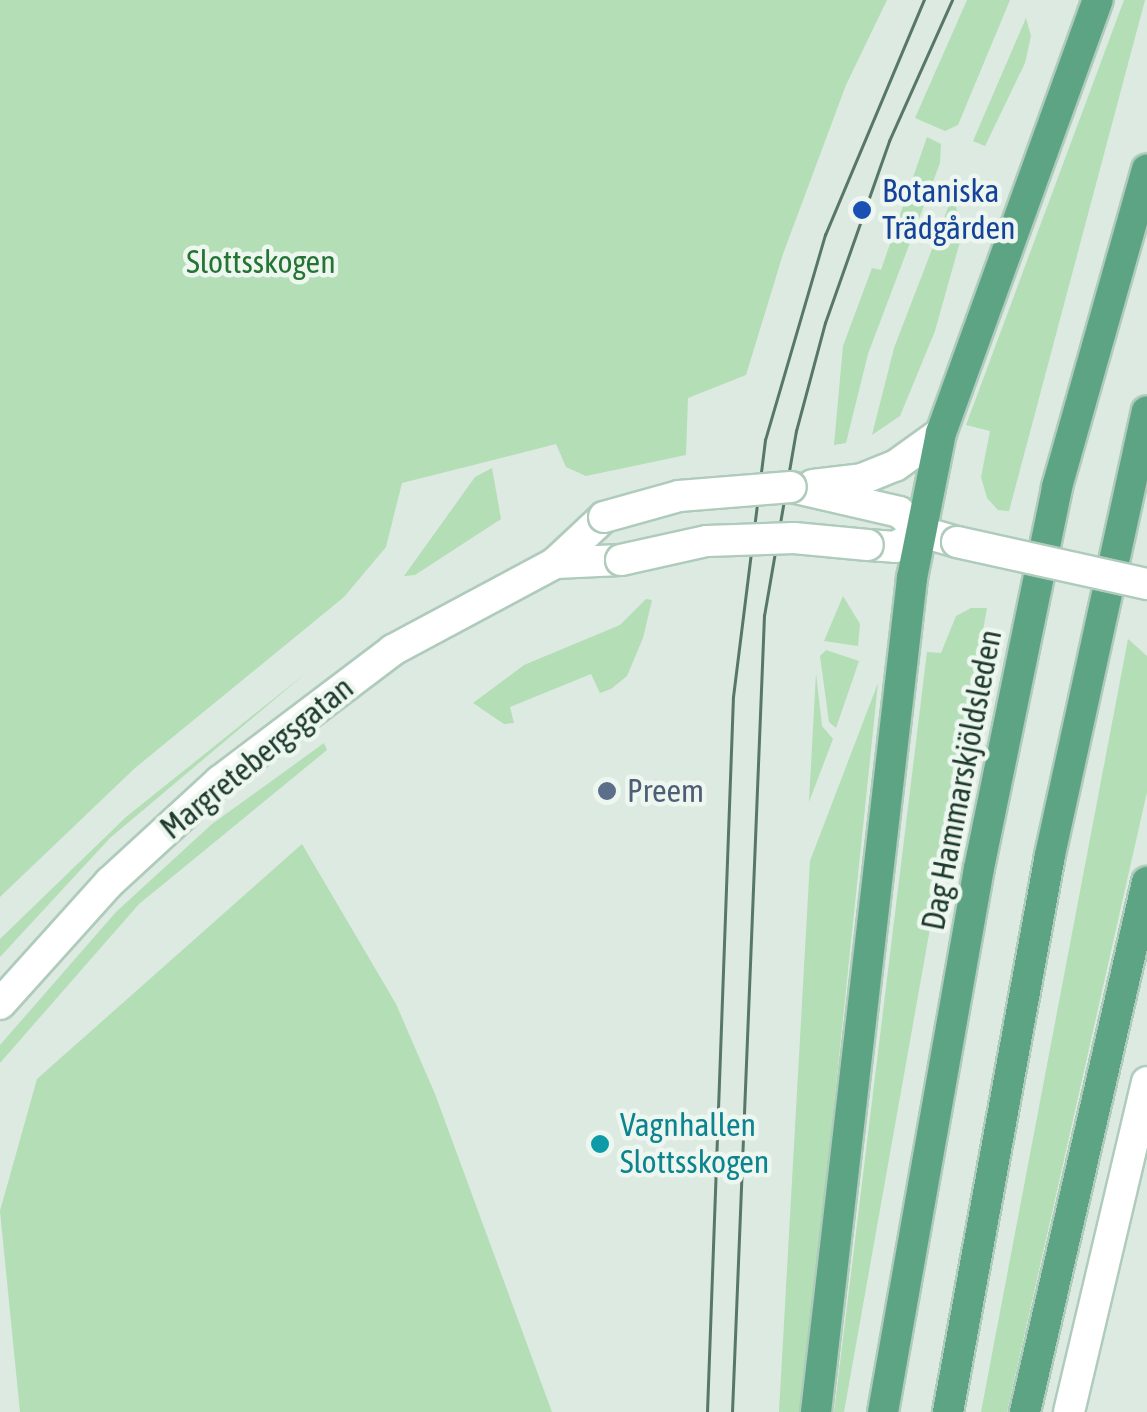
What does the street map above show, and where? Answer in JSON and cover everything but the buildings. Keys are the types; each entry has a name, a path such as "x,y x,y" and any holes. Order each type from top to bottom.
{"main road":[{"path":"816,1412 922,532 941,433 1098,0"},
{"name":"Dag Hammarskjöldsleden","path":"883,1412 978,868 1056,487 1147,169"},
{"path":"948,1412 1050,854 1147,410"},
{"path":"941,433 863,492 900,512 922,532 1147,584"},
{"name":"Margretebergsgatan","path":"0,1004 110,882 233,771 393,650 555,563 604,517 679,496 791,487 863,492"},
{"name":"Margretebergsgatan","path":"555,563 620,560 708,540 794,538 895,547 922,532"},
{"path":"1025,1412 1147,882"},
{"path":"1069,1412 1147,1082"}],"green space":[{"name":"Slottsskogen","path":"0,0 887,0 846,85 783,254 746,375 688,398 686,455 586,476 566,467 556,444 402,483 386,547 344,597 135,768 0,897"},
{"path":"967,0 1010,0 958,125 945,131 915,118"},
{"path":"1124,0 1145,0 1009,511 998,510 987,498 981,477 990,431 966,425"},
{"path":"1026,18 1031,36 1025,63 985,146 973,141"},
{"path":"927,137 941,144 940,163 868,354 846,443 834,445 843,346 872,268 881,270"},
{"path":"954,192 961,238 935,331 900,416 872,435 894,348"},
{"path":"492,468 501,519 415,575 404,576 475,477"},
{"path":"843,596 860,624 858,646 824,641"},
{"path":"646,599 652,600 643,638 627,676 611,689 600,693 591,674 510,707 514,723 504,724 473,703 524,665 620,625"},
{"path":"971,608 987,608 844,1412 834,1412 927,652 941,653 956,616"},
{"path":"1128,639 1147,656 1147,792 1007,1412 981,1412"},
{"path":"826,650 859,661 836,728 829,722 820,656"},
{"path":"307,672 110,838 0,957 0,939 126,817"},
{"path":"816,673 822,726 833,739 809,802"},
{"path":"878,683 802,1412 779,1412 810,861"},
{"path":"324,743 327,750 139,904 0,1063 0,1045 116,912 212,824"},
{"path":"302,844 396,1004 435,1094 552,1412 20,1412 0,1211 37,1079"}],"tram line":[{"path":"707,1412 733,697 765,440 825,235 924,0"},
{"path":"732,1412 764,616 796,431 825,323 889,141 952,0"}],"place":[{"name":"Botaniska Trädgården","path":"862,210"},
{"name":"Preem","path":"607,791"},
{"name":"Vagnhallen Slottsskogen","path":"600,1144"}]}
